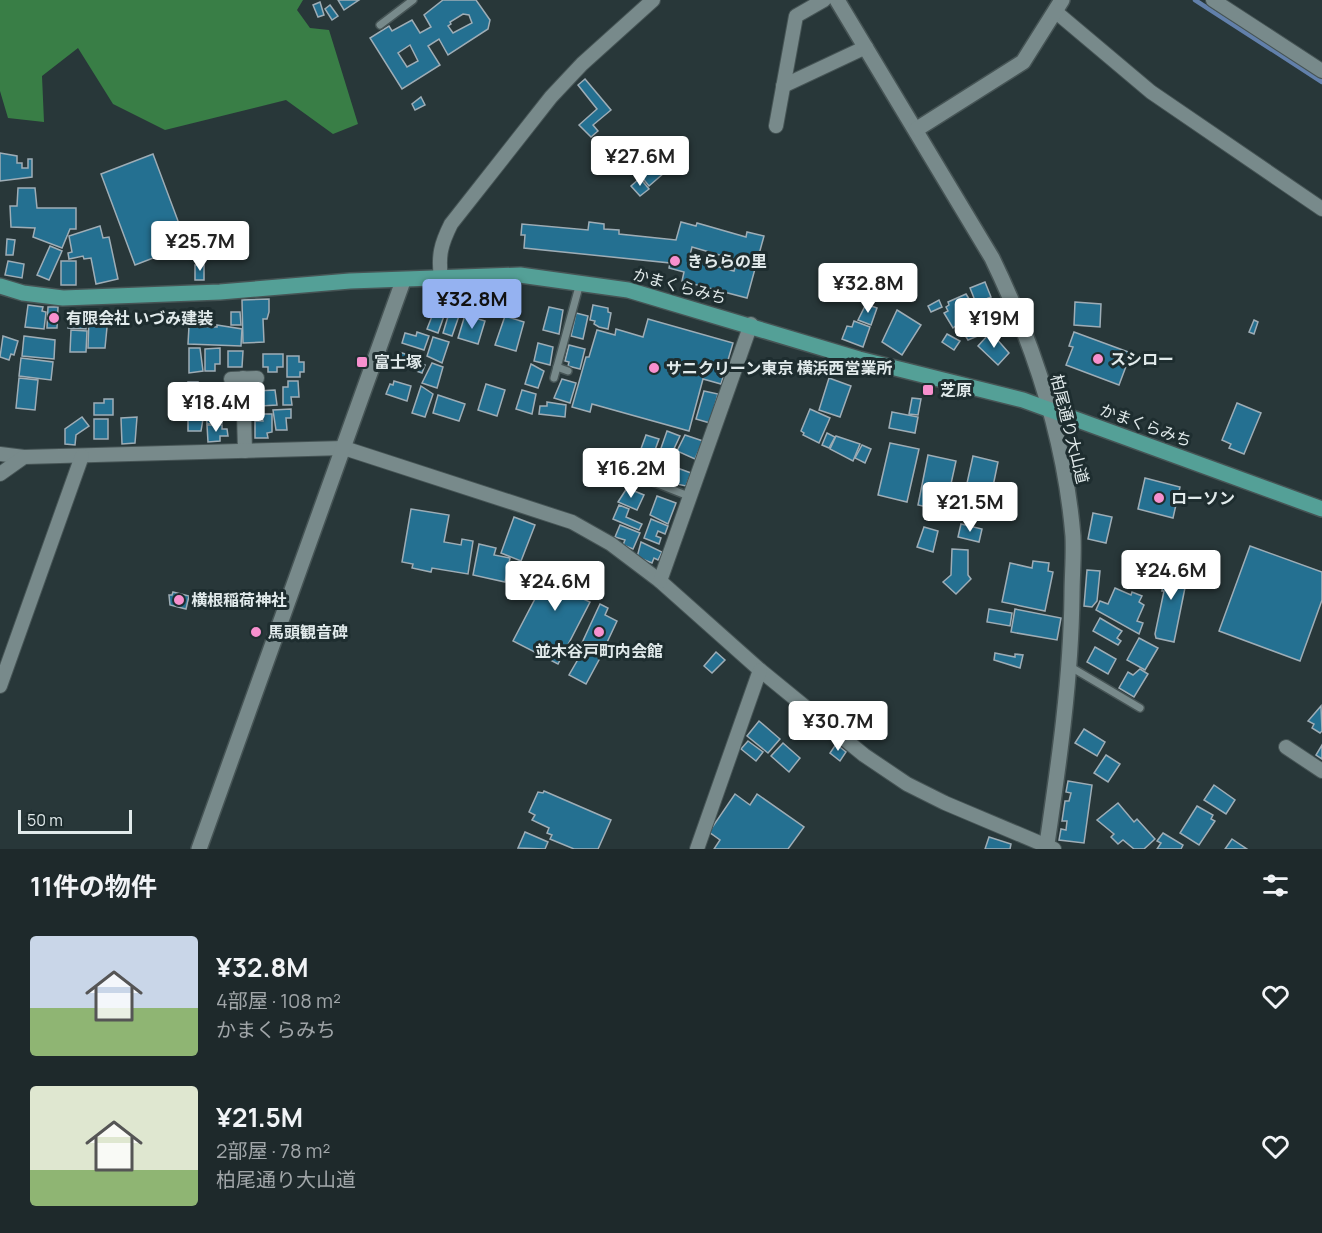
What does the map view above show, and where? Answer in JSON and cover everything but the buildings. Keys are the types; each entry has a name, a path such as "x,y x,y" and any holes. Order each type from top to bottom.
{"main road":[{"name":"かまくらみち","path":"0,286 23,293 63,298 220,292 350,281 403,281 520,275 628,290 751,324 859,358 947,379 1050,409 1322,509"}],"street":[{"path":"441,278 438,257 442,242 451,224 479,187 551,97 582,64 653,0"},
{"path":"776,126 796,16 824,0"},
{"name":"柏尾通り大山道","path":"837,0 917,129 992,258 1007,288 1050,409 1066,476 1073,539 1069,666 1049,848"},
{"path":"1213,0 1322,71"},
{"path":"917,129 1023,62 1059,6 1151,92 1322,209"},
{"path":"783,86 867,47"},
{"path":"199,849 403,281"},
{"path":"660,581 751,324"},
{"path":"244,378 245,451"},
{"path":"0,454 24,457 82,456 344,448 572,522 611,544 660,581 760,670 864,755 907,784 1049,848"},
{"path":"0,686 82,456"},
{"path":"0,474 24,457"},
{"path":"698,849 760,670"},
{"path":"1286,747 1322,771"}],"lane":[{"path":"380,25 413,0"},
{"path":"554,378 580,283"},
{"path":"557,367 568,370"},
{"path":"635,475 691,497"},
{"path":"1069,666 1140,708"}],"green space":[{"path":"0,0 303,0 297,10 310,28 329,30 358,124 333,134 286,100 165,130 113,104 78,48 42,76 44,122 8,118 0,91"}],"waterway":[{"path":"1195,0 1322,82"}],"place":[{"name":"きららの里","path":"675,261"},
{"name":"有限会社 いづみ建装","path":"54,318"},
{"name":"スシロー","path":"1098,359"},
{"name":"富士塚","path":"362,362"},
{"name":"サニクリーン東京 横浜西営業所","path":"654,368"},
{"name":"芝原","path":"928,390"},
{"name":"ローソン","path":"1159,498"},
{"name":"横根稲荷神社","path":"179,600"},
{"name":"馬頭観音碑","path":"256,632"},
{"name":"並木谷戸町内会館","path":"599,632"}]}
